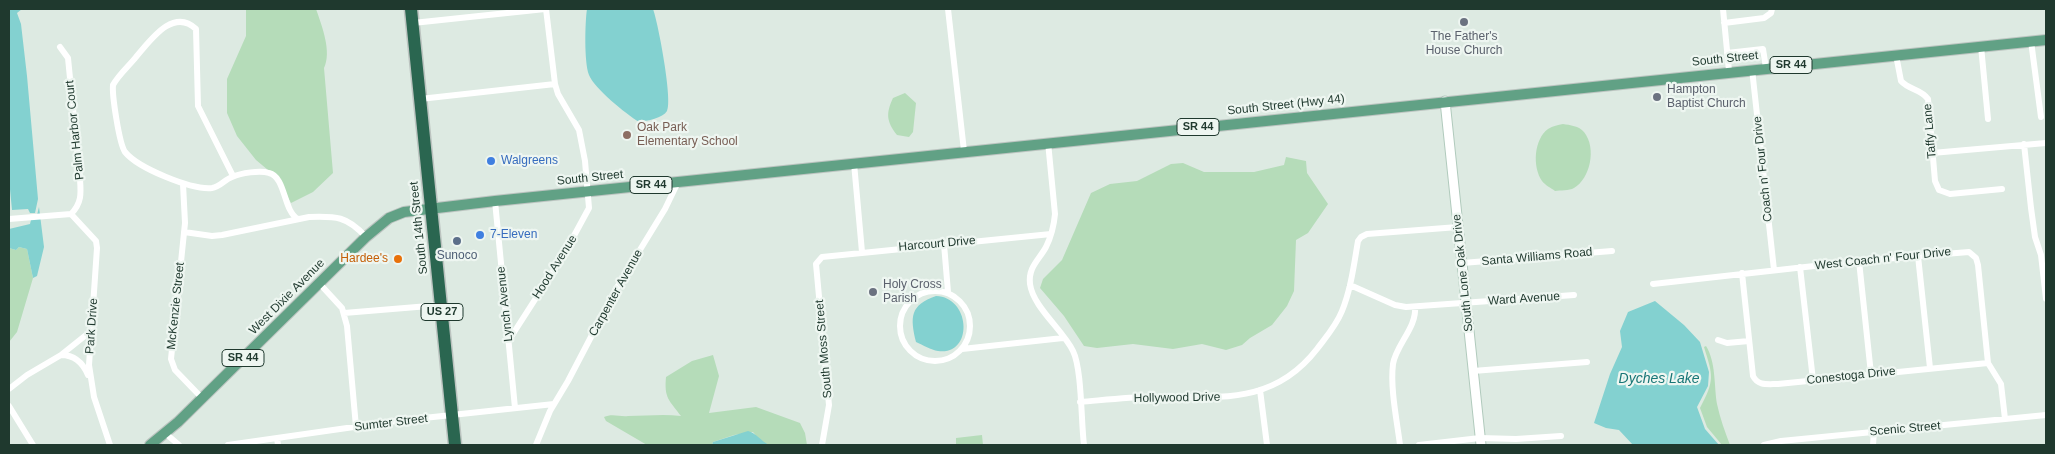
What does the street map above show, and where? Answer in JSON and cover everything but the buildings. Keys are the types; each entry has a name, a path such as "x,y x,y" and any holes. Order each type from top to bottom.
{"highway":[{"name":"South 14th Street","path":"411,9 455,445"}],"main road":[{"name":"South Street","path":"1526,93 2046,40"},
{"name":"South Street (Hwy 44)","path":"870,162 1526,93"},
{"name":"South Street","path":"431,208 870,162"},
{"name":"West Dixie Avenue","path":"150,445 202,398 381,223 397,214 431,208"}],"street":[{"path":"412,23 546,9 554,84 420,99"},
{"path":"948,9 964,151"},
{"path":"1723,9 1729,72"},
{"path":"1724,23 1764,18 1772,13 1772,9"},
{"path":"233,176 198,106 196,29 188,23 165,26 151,39 116,80 113,87 123,149 134,160 183,184 196,188 215,187 233,176 264,172 274,174 280,184 291,214 298,220"},
{"path":"2031,41 2041,116"},
{"path":"1980,46 1988,119"},
{"name":"Palm Harbor Court","path":"60,47 68,58 80,179 80,200 78,206 71,214"},
{"path":"1727,53 1764,49 1766,68"},
{"name":"Taffy Lane","path":"1896,55 1903,84 1922,92 1928,99 1935,181 1940,191 1950,194 2002,190"},
{"name":"Coach n' Four Drive","path":"1752,69 1774,270"},
{"name":"Hood Avenue","path":"509,340 563,256 587,214 590,203 579,130 554,84"},
{"name":"South Lone Oak Drive","path":"1445,101 1480,442"},
{"path":"1048,142 1055,214 1044,250 1031,270 1030,284 1035,298 1072,350 1075,358 1084,445"},
{"path":"1932,153 2046,143"},
{"path":"2024,144 2032,218 2035,237 2041,255 2046,299"},
{"path":"854,163 862,252"},
{"name":"Carpenter Avenue","path":"554,404 616,289 665,209 678,182"},
{"name":"McKenzie Street","path":"183,184 184,232 171,359 175,370 202,398"},
{"name":"Lynch Avenue","path":"494,201 515,408"},
{"path":"9,219 71,214"},
{"name":"Park Drive","path":"71,214 96,240 98,248 89,365 94,397 110,445"},
{"path":"184,232 212,236 222,235 320,217 346,220 356,226 366,237"},
{"name":"Hollywood Drive","path":"1080,402 1142,397 1213,398 1240,396 1274,385 1294,372 1314,354 1337,323 1350,285 1358,241 1361,237 1367,234 1390,231 1458,227"},
{"name":"Harcourt Drive","path":"824,256 1050,234"},
{"path":"944,244 948,292"},
{"name":"Santa Williams Road","path":"1462,263 1612,251"},
{"name":"West Coach n' Four Drive","path":"1653,284 1966,251 1976,258 1988,363 2000,381 2005,419"},
{"name":"South Moss Street","path":"822,445 829,405 816,264 818,259 824,256"},
{"path":"1918,256 1930,368"},
{"path":"1858,261 1871,374"},
{"path":"1800,267 1813,380"},
{"name":"Conestoga Drive","path":"1742,274 1753,376 1758,383 1813,380 1988,363"},
{"path":"319,283 336,300 344,313 347,326 356,427"},
{"name":"Ward Avenue","path":"1350,285 1395,305 1415,307 1574,295"},
{"path":"962,350 970,332 969,316 962,303 948,292 927,290 910,300 905,306 901,319 902,338 910,350 926,361 946,360 962,350 1063,338"},
{"path":"344,313 441,305"},
{"path":"1400,445 1393,366 1399,347 1414,315 1415,307"},
{"path":"9,389 61,356 84,339 91,331"},
{"path":"1718,340 1727,344 1749,341"},
{"path":"61,356 70,356 81,363 90,378"},
{"path":"1473,371 1587,362"},
{"path":"1260,390 1267,445"},
{"path":"536,445 554,404"},
{"name":"Sumter Street","path":"228,445 396,421 554,404"},
{"path":"9,406 33,445"},
{"name":"Scenic Street","path":"1764,445 1780,441 1874,431 2046,415"},
{"path":"1873,445 1874,431"},
{"path":"165,433 179,445"},
{"path":"1419,445 1560,436"},
{"path":"277,438 278,445"}],"green space":[{"path":"246,9 316,9 327,47 324,68 333,173 313,192 291,203 281,184 256,160 237,136 227,113 227,79 246,36"},
{"path":"905,93 916,103 913,132 909,137 897,135 888,117 893,98"},
{"path":"1563,124 1577,127 1584,132 1590,146 1590,163 1588,171 1580,184 1572,189 1555,191 1543,182 1539,175 1536,154 1537,146 1543,134 1550,128"},
{"path":"1286,157 1306,161 1307,173 1328,204 1308,233 1296,240 1294,291 1287,306 1272,325 1242,345 1226,350 1202,344 1173,349 1133,344 1097,348 1084,346 1064,316 1040,288 1043,279 1062,260 1091,193 1110,184 1137,181 1171,164 1183,163 1204,172 1254,172 1284,165"},
{"path":"19,247 27,249 33,278 17,332 9,342 9,248 16,250"},
{"path":"1706,346 1712,359 1718,409 1730,445 1722,445 1707,427 1700,408 1708,391 1711,378 1704,347"},
{"path":"713,355 719,376 709,413 756,407 800,423 805,433 807,445 769,445 761,442 753,432 734,435 713,442 712,445 647,445 606,421 604,417 610,415 681,416 668,398 666,377 692,361"},
{"path":"982,435 983,445 956,444 956,438"}],"water":[{"path":"9,9 22,9 17,13 21,24 27,76 38,199 35,213 30,213 28,209 12,210 9,179"},
{"path":"587,9 653,9 667,78 668,104 667,111 662,116 639,122 611,100 592,80 587,69 585,32"},
{"path":"39,207 44,247 37,276 33,278 27,249 19,247 16,250 9,248 9,229 30,224 32,216 37,215"},
{"path":"936,296 948,299 962,315 964,326 962,336 958,345 950,350 938,351 916,342 913,326 914,313 921,303"},
{"name":"Dyches Lake","path":"1655,301 1684,325 1700,342 1709,372 1708,386 1697,407 1705,429 1719,445 1633,445 1619,430 1606,428 1594,423 1610,374 1622,347 1620,331 1628,312"},
{"path":"748,431 754,433 769,445 712,445 713,442"}],"place":[{"name":"The Father's House Church","path":"1464,22"},
{"name":"Hampton Baptist Church","path":"1657,97"},
{"name":"Oak Park Elementary School","path":"627,135"},
{"name":"Walgreens","path":"491,161"},
{"name":"7-Eleven","path":"480,235"},
{"name":"Sunoco","path":"457,241"},
{"name":"Hardee's","path":"398,259"},
{"name":"Holy Cross Parish","path":"873,292"}]}
